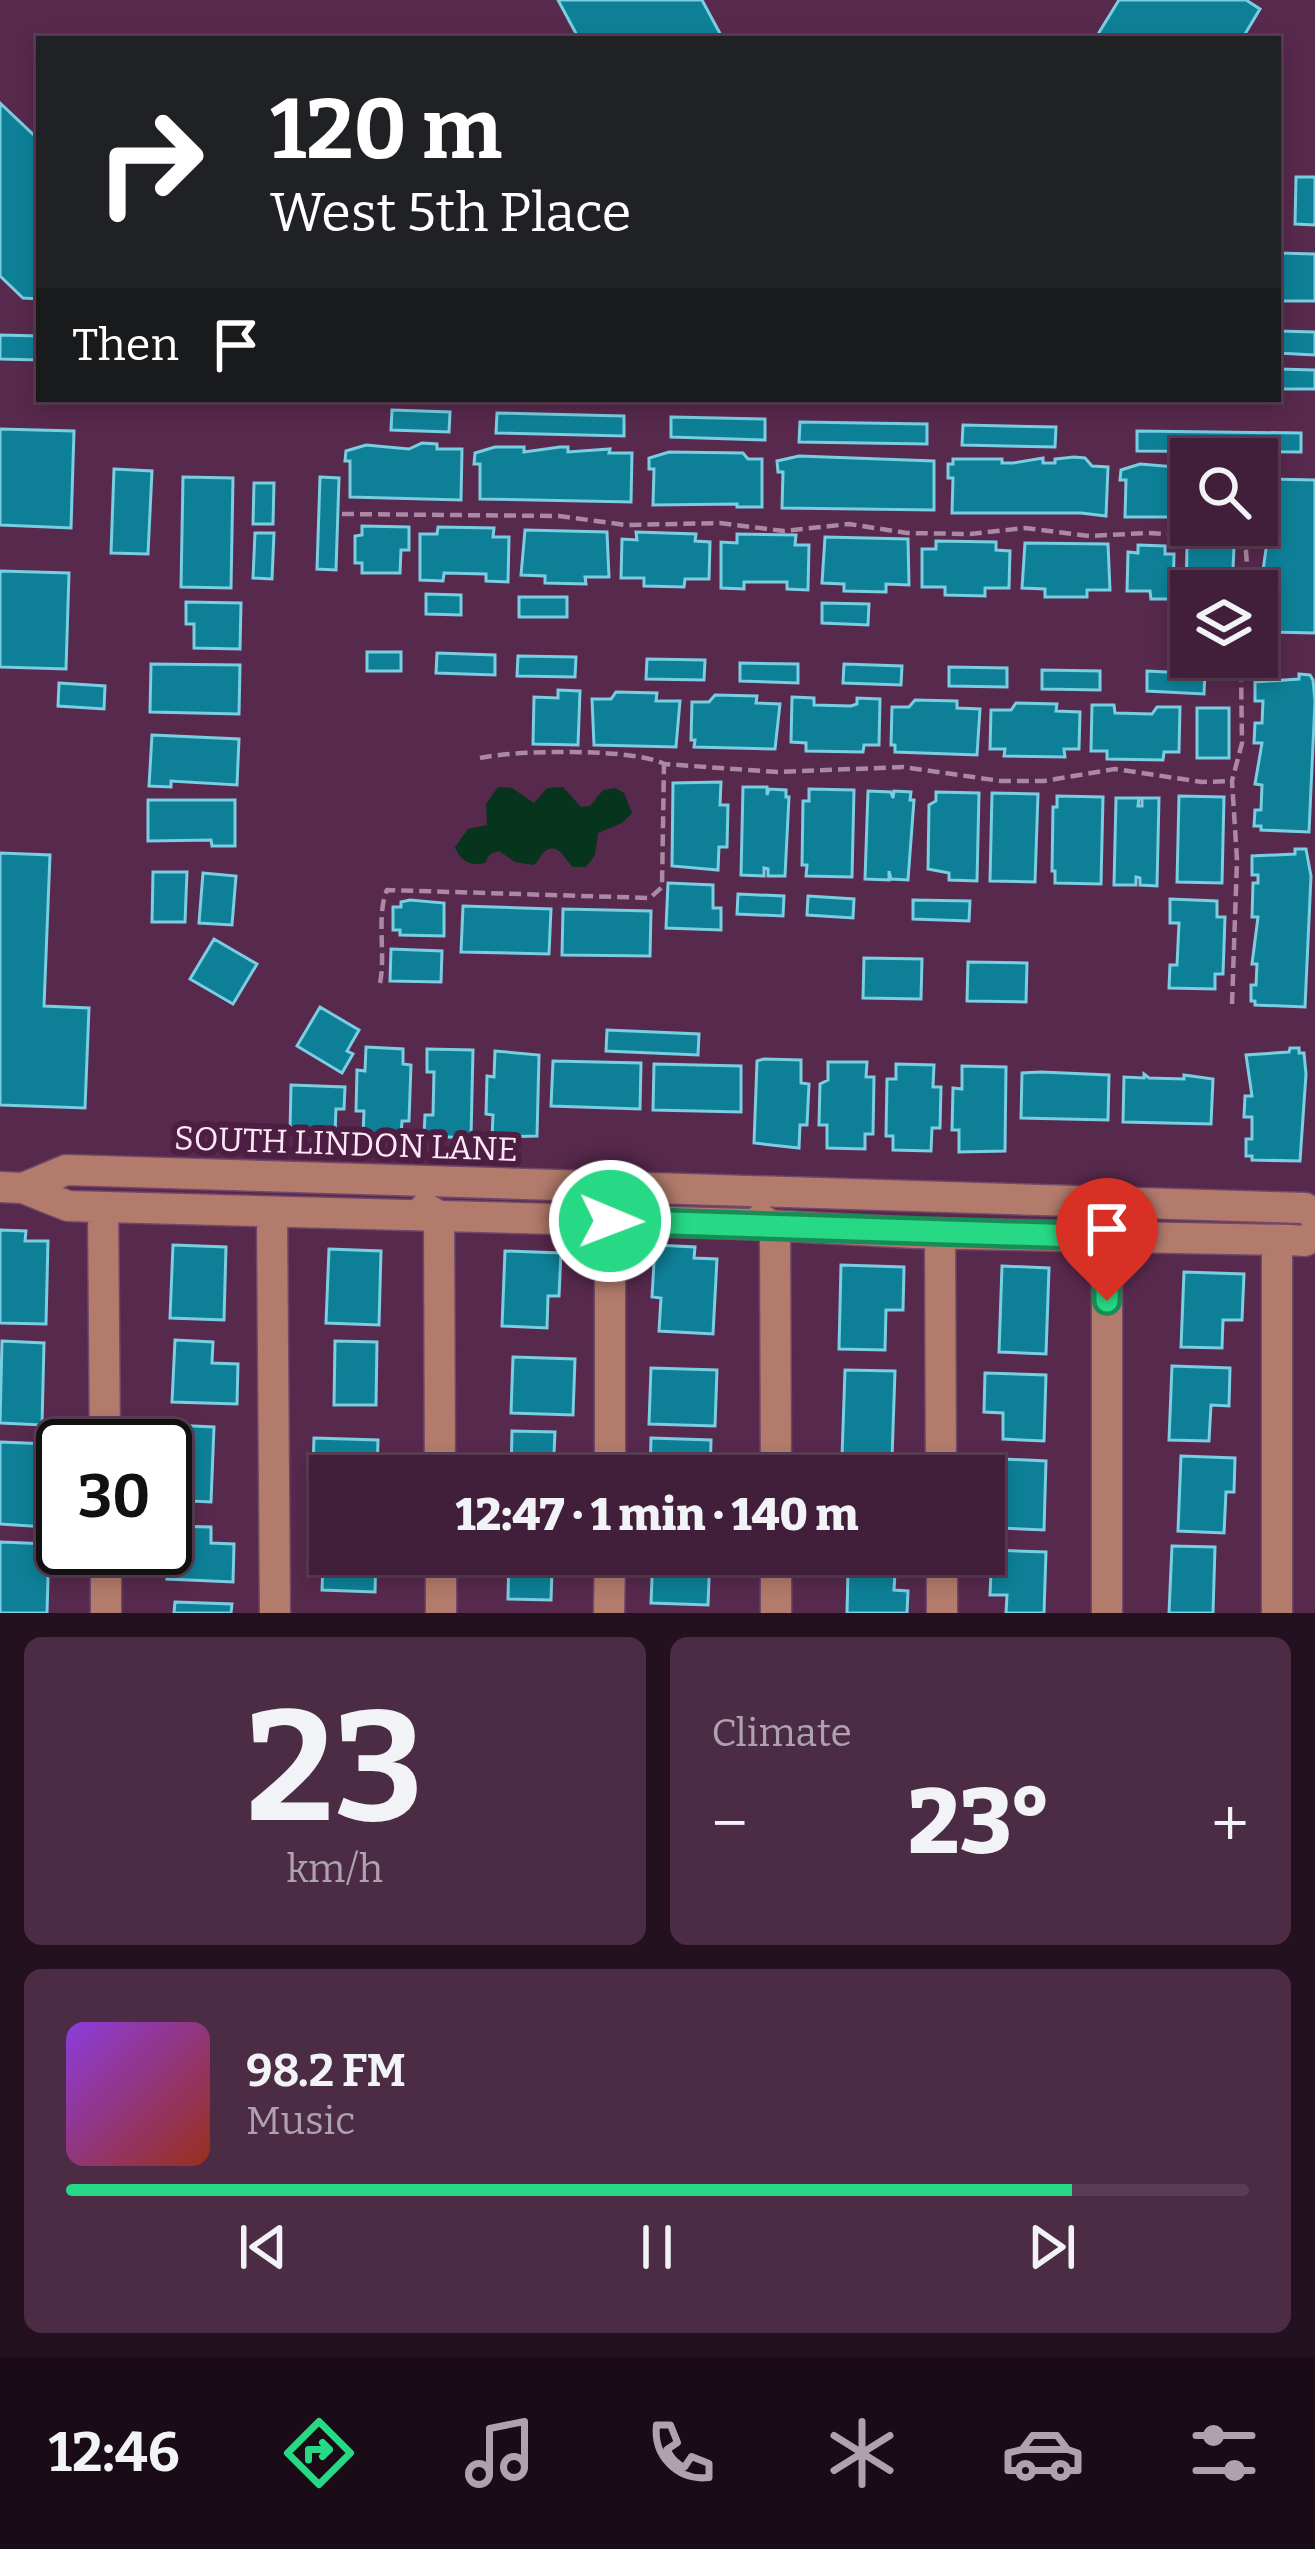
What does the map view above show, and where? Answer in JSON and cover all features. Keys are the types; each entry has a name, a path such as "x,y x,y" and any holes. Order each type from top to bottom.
{"street":[{"name":"SOUTH LINDON LANE","path":"12,1187 65,1170 1305,1208 1315,1216"},
{"path":"105,1419 103,1207 128,1192 240,1193 258,1188 267,1178"},
{"path":"351,1181 439,1216 440,1455"},
{"name":"SOUTH LINDON LANE","path":"12,1187 68,1206 272,1214 1107,1237 1305,1240 1315,1234"},
{"path":"682,1191 700,1201 750,1214 775,1228 776,1455"},
{"path":"1005,1200 1107,1237 1107,1613"},
{"path":"272,1214 275,1613"},
{"path":"610,1221 610,1455"},
{"path":"940,1233 941,1455"},
{"path":"1277,1240 1277,1613"},
{"path":"106,1575 106,1613"},
{"path":"441,1575 441,1613"},
{"path":"609,1613 610,1575"},
{"path":"776,1575 776,1613"},
{"path":"942,1575 942,1613"}],"path":[{"path":"341,514 559,516 626,525 720,523 784,531 849,524 908,533 1025,529 1089,536 1147,533 1245,538 1247,570"},
{"path":"1232,1004 1237,860 1232,781 1242,743 1240,678"},
{"path":"480,758 523,752 599,755 802,772 903,767 1000,781 1044,781 1114,769 1202,782 1232,781"},
{"path":"380,983 381,903 387,890 650,898 662,887 664,764"}],"shaded area":[{"path":"498,787 512,788 534,803 547,788 563,787 581,807 590,806 603,790 615,788 624,793 632,813 598,833 595,855 586,867 573,867 552,848 533,865 515,862 499,851 485,863 470,863 455,847 468,829 487,825 486,804"}],"building":[{"path":"558,0 702,0 721,36 577,36"},
{"path":"1119,0 1246,0 1260,9 1244,36 1097,36"},
{"path":"0,103 36,137 36,299 23,298 0,276"},
{"path":"1296,177 1315,177 1315,225 1295,224"},
{"path":"1281,253 1315,254 1315,301 1281,301"},
{"path":"1281,331 1315,332 1315,355 1281,353"},
{"path":"0,335 36,336 36,360 0,359"},
{"path":"1281,369 1315,370 1315,389 1281,389"},
{"path":"392,410 450,412 449,432 391,430"},
{"path":"497,413 624,416 624,436 496,433"},
{"path":"671,417 765,419 765,440 671,437"},
{"path":"800,422 927,424 927,444 799,442"},
{"path":"963,425 1056,427 1055,447 962,445"},
{"path":"0,429 74,431 71,528 0,525"},
{"path":"1137,431 1301,433 1301,452 1278,452 1278,438 1170,438 1170,451 1137,451"},
{"path":"422,443 437,444 437,449 462,449 461,500 350,497 346,451 366,445 409,449"},
{"path":"524,447 524,452 568,447 568,452 610,449 609,453 632,453 631,502 480,499 480,464 474,464 475,453"},
{"path":"669,452 743,453 748,459 762,459 762,507 653,505 654,469 649,469 649,458"},
{"path":"799,456 934,461 934,510 782,508 783,472 778,472 777,461"},
{"path":"1074,457 1108,467 1106,516 952,513 953,478 948,478 948,464 953,459 1013,463 1043,458 1043,463 1055,463 1055,459"},
{"path":"1140,464 1170,467 1170,517 1125,517 1126,480 1120,480 1121,470"},
{"path":"114,469 152,471 148,554 111,553"},
{"path":"183,477 233,478 231,588 181,587"},
{"path":"320,477 339,478 336,570 317,569"},
{"path":"1278,479 1315,480 1315,633 1278,632 1278,570 1263,570 1266,546 1278,546"},
{"path":"254,483 274,483 273,524 253,524"},
{"path":"362,526 409,527 409,550 401,550 400,573 362,573 362,563 355,563 355,536 362,535"},
{"path":"438,527 494,528 493,537 509,537 508,582 486,581 486,574 444,573 443,581 420,580 420,534 437,534"},
{"path":"525,530 607,532 609,577 585,577 586,584 545,583 545,576 521,575"},
{"path":"636,532 696,534 695,541 710,542 709,579 685,579 684,587 644,586 644,578 621,578 622,539 637,540"},
{"path":"255,533 274,533 272,579 253,578"},
{"path":"737,534 796,535 795,545 809,545 808,590 787,589 787,582 744,582 744,589 721,588 721,542 737,543"},
{"path":"825,537 908,539 909,585 886,584 886,592 844,591 844,584 822,583"},
{"path":"936,541 996,542 996,550 1010,551 1009,588 985,588 985,596 945,595 945,587 922,587 922,549 936,549"},
{"path":"1025,543 1108,544 1110,590 1087,590 1087,597 1045,597 1045,589 1022,588"},
{"path":"1138,545 1165,546 1165,554 1174,554 1170,599 1151,599 1150,591 1127,591 1128,552 1138,553"},
{"path":"1187,546 1234,547 1233,570 1187,570"},
{"path":"0,571 69,573 66,669 0,667"},
{"path":"426,594 461,595 461,615 426,614"},
{"path":"519,597 567,597 567,617 519,617"},
{"path":"186,602 241,603 240,649 194,648 194,624 186,624"},
{"path":"822,603 869,604 868,625 822,623"},
{"path":"367,652 401,652 401,671 367,671"},
{"path":"437,653 495,655 495,675 436,673"},
{"path":"518,656 576,657 575,677 517,676"},
{"path":"647,659 705,660 704,680 646,679"},
{"path":"740,663 798,664 798,683 740,681"},
{"path":"151,664 240,665 239,714 150,712"},
{"path":"844,664 902,666 901,685 843,683"},
{"path":"949,667 1007,668 1007,687 949,686"},
{"path":"1042,670 1100,671 1100,690 1042,689"},
{"path":"1147,671 1170,672 1170,678 1205,678 1204,694 1147,691"},
{"path":"1299,674 1313,680 1315,701 1309,832 1261,830 1254,826 1255,810 1261,810 1262,785 1255,784 1262,743 1254,743 1255,723 1262,723 1263,701 1255,701 1255,682 1299,679"},
{"path":"59,683 105,686 104,709 58,706"},
{"path":"558,690 580,691 578,745 533,744 534,697 558,698"},
{"path":"616,692 657,693 656,701 680,701 676,747 594,745 592,699 611,699"},
{"path":"715,695 757,696 756,703 780,704 775,749 694,747 692,702 709,702"},
{"path":"792,697 814,698 814,705 851,706 857,698 880,699 879,745 864,745 863,752 806,751 806,743 791,742"},
{"path":"915,700 957,701 957,708 980,709 977,755 895,752 892,707 909,707"},
{"path":"1016,703 1057,704 1056,711 1080,712 1079,749 1064,749 1065,757 1004,756 1005,749 990,749 991,710 1011,710"},
{"path":"1092,705 1114,705 1115,713 1152,714 1157,707 1180,707 1179,752 1164,752 1163,760 1107,759 1107,751 1091,751"},
{"path":"1197,708 1229,708 1229,758 1197,758"},
{"path":"152,735 239,739 237,785 171,781 171,787 149,786"},
{"path":"721,782 720,805 728,805 727,847 719,847 718,870 672,866 673,783"},
{"path":"743,787 767,787 767,795 769,789 786,790 785,876 768,876 764,868 764,876 741,875"},
{"path":"809,789 854,790 852,877 806,876 803,801 809,801"},
{"path":"868,791 891,792 893,798 894,791 911,792 908,880 891,879 889,871 889,880 865,879"},
{"path":"936,792 979,793 977,881 949,880 949,873 928,869 929,805 936,801"},
{"path":"992,793 1038,794 1035,882 990,881"},
{"path":"1057,796 1103,797 1101,884 1055,883 1053,807 1057,807"},
{"path":"1179,796 1224,797 1222,883 1177,882"},
{"path":"1116,798 1139,798 1138,806 1142,806 1142,798 1159,798 1157,886 1140,885 1136,877 1136,885 1114,885"},
{"path":"148,800 235,800 235,846 212,846 211,840 148,841"},
{"path":"1295,849 1306,849 1311,876 1305,1007 1255,1005 1251,985 1256,985 1257,964 1252,964 1258,917 1252,917 1253,883 1258,883 1258,875 1252,875 1252,856 1295,854"},
{"path":"0,853 50,855 44,1006 89,1008 85,1108 0,1105"},
{"path":"153,872 187,872 185,922 152,922"},
{"path":"203,873 236,876 232,925 199,923"},
{"path":"668,883 713,885 713,908 721,908 721,930 666,928"},
{"path":"738,894 784,896 783,916 737,914"},
{"path":"808,896 854,899 853,918 807,915"},
{"path":"1170,899 1217,901 1217,917 1225,917 1223,974 1215,974 1215,989 1169,988 1170,965 1177,965 1179,923 1170,923"},
{"path":"410,900 444,903 444,936 400,935 400,930 393,930 393,907"},
{"path":"913,900 970,901 969,921 913,919"},
{"path":"463,906 551,909 549,954 461,952"},
{"path":"563,909 651,911 650,956 562,955"},
{"path":"214,939 257,964 233,1004 190,979"},
{"path":"391,949 442,951 441,982 390,981"},
{"path":"864,958 922,959 921,999 863,998"},
{"path":"968,962 1027,963 1026,1002 967,1001"},
{"path":"320,1007 359,1030 342,1073 297,1046"},
{"path":"607,1030 699,1034 698,1055 606,1051"},
{"path":"366,1047 403,1049 403,1064 411,1065 409,1121 402,1121 401,1136 363,1135 364,1111 356,1111 357,1070 365,1071"},
{"path":"1290,1048 1304,1053 1306,1074 1300,1161 1252,1160 1246,1156 1252,1117 1244,1117 1245,1096 1252,1096 1246,1055 1289,1052"},
{"path":"427,1049 473,1050 471,1138 424,1136 425,1115 433,1115 434,1072 427,1072"},
{"path":"495,1051 539,1055 537,1136 492,1137 493,1115 486,1114 487,1076 494,1077"},
{"path":"801,1060 801,1083 809,1084 807,1125 800,1125 799,1148 754,1143 757,1061"},
{"path":"553,1061 641,1063 640,1109 551,1106"},
{"path":"828,1062 867,1062 866,1077 874,1077 873,1134 865,1134 865,1149 827,1148 827,1125 819,1125 820,1084 828,1080"},
{"path":"654,1064 741,1066 741,1112 653,1110"},
{"path":"896,1064 934,1065 933,1087 941,1087 940,1128 932,1128 931,1151 893,1150 893,1136 886,1136 887,1079 896,1079"},
{"path":"962,1066 1006,1067 1005,1151 959,1152 959,1130 952,1130 953,1088 962,1089"},
{"path":"1022,1073 1109,1075 1108,1120 1021,1118"},
{"path":"1144,1074 1149,1078 1213,1079 1211,1124 1123,1122 1124,1077 1144,1078"},
{"path":"291,1085 345,1087 344,1109 336,1109 335,1133 290,1132"},
{"path":"0,1230 26,1231 25,1241 48,1241 46,1324 0,1323"},
{"path":"173,1245 226,1247 224,1320 170,1318"},
{"path":"655,1245 695,1247 694,1258 717,1259 713,1334 659,1331 661,1298 652,1297"},
{"path":"329,1249 381,1251 379,1325 326,1323"},
{"path":"505,1251 561,1253 559,1296 548,1296 547,1328 502,1326"},
{"path":"841,1265 904,1267 903,1310 886,1310 885,1350 839,1349"},
{"path":"1002,1266 1049,1268 1046,1354 999,1352"},
{"path":"1184,1272 1244,1274 1242,1320 1223,1320 1222,1348 1181,1347"},
{"path":"175,1340 213,1342 212,1363 238,1364 237,1404 172,1402"},
{"path":"2,1341 44,1343 42,1419 36,1419 36,1425 0,1423"},
{"path":"335,1341 377,1342 376,1405 334,1405"},
{"path":"513,1357 575,1359 573,1415 511,1413"},
{"path":"1172,1366 1230,1368 1229,1406 1211,1405 1209,1441 1169,1440"},
{"path":"651,1368 717,1370 715,1426 649,1424"},
{"path":"845,1370 895,1371 892,1455 842,1455"},
{"path":"985,1373 1046,1375 1044,1441 1003,1439 1003,1413 984,1412"},
{"path":"192,1426 214,1427 211,1502 192,1501"},
{"path":"512,1431 555,1432 554,1455 511,1455"},
{"path":"314,1438 378,1440 378,1455 313,1455"},
{"path":"651,1438 711,1440 711,1455 651,1455"},
{"path":"0,1442 36,1444 36,1526 0,1524"},
{"path":"1181,1456 1235,1458 1234,1492 1226,1492 1224,1533 1178,1531"},
{"path":"1005,1459 1046,1461 1044,1530 1005,1528"},
{"path":"192,1527 211,1527 211,1543 234,1544 233,1582 167,1579 167,1575 192,1575"},
{"path":"0,1542 36,1543 36,1575 48,1575 47,1613 0,1613"},
{"path":"1172,1546 1215,1547 1213,1613 1169,1613"},
{"path":"1005,1550 1046,1552 1044,1613 1006,1613 1007,1595 990,1595 991,1575 1005,1575"},
{"path":"323,1575 375,1575 375,1592 322,1590"},
{"path":"509,1575 552,1575 551,1600 508,1599"},
{"path":"652,1575 709,1575 708,1605 651,1603"},
{"path":"848,1575 895,1575 894,1590 908,1591 907,1613 847,1613"},
{"path":"175,1602 232,1604 231,1613 174,1613"}],"route":[{"path":"610,1221 1107,1237 1107,1301"}]}
